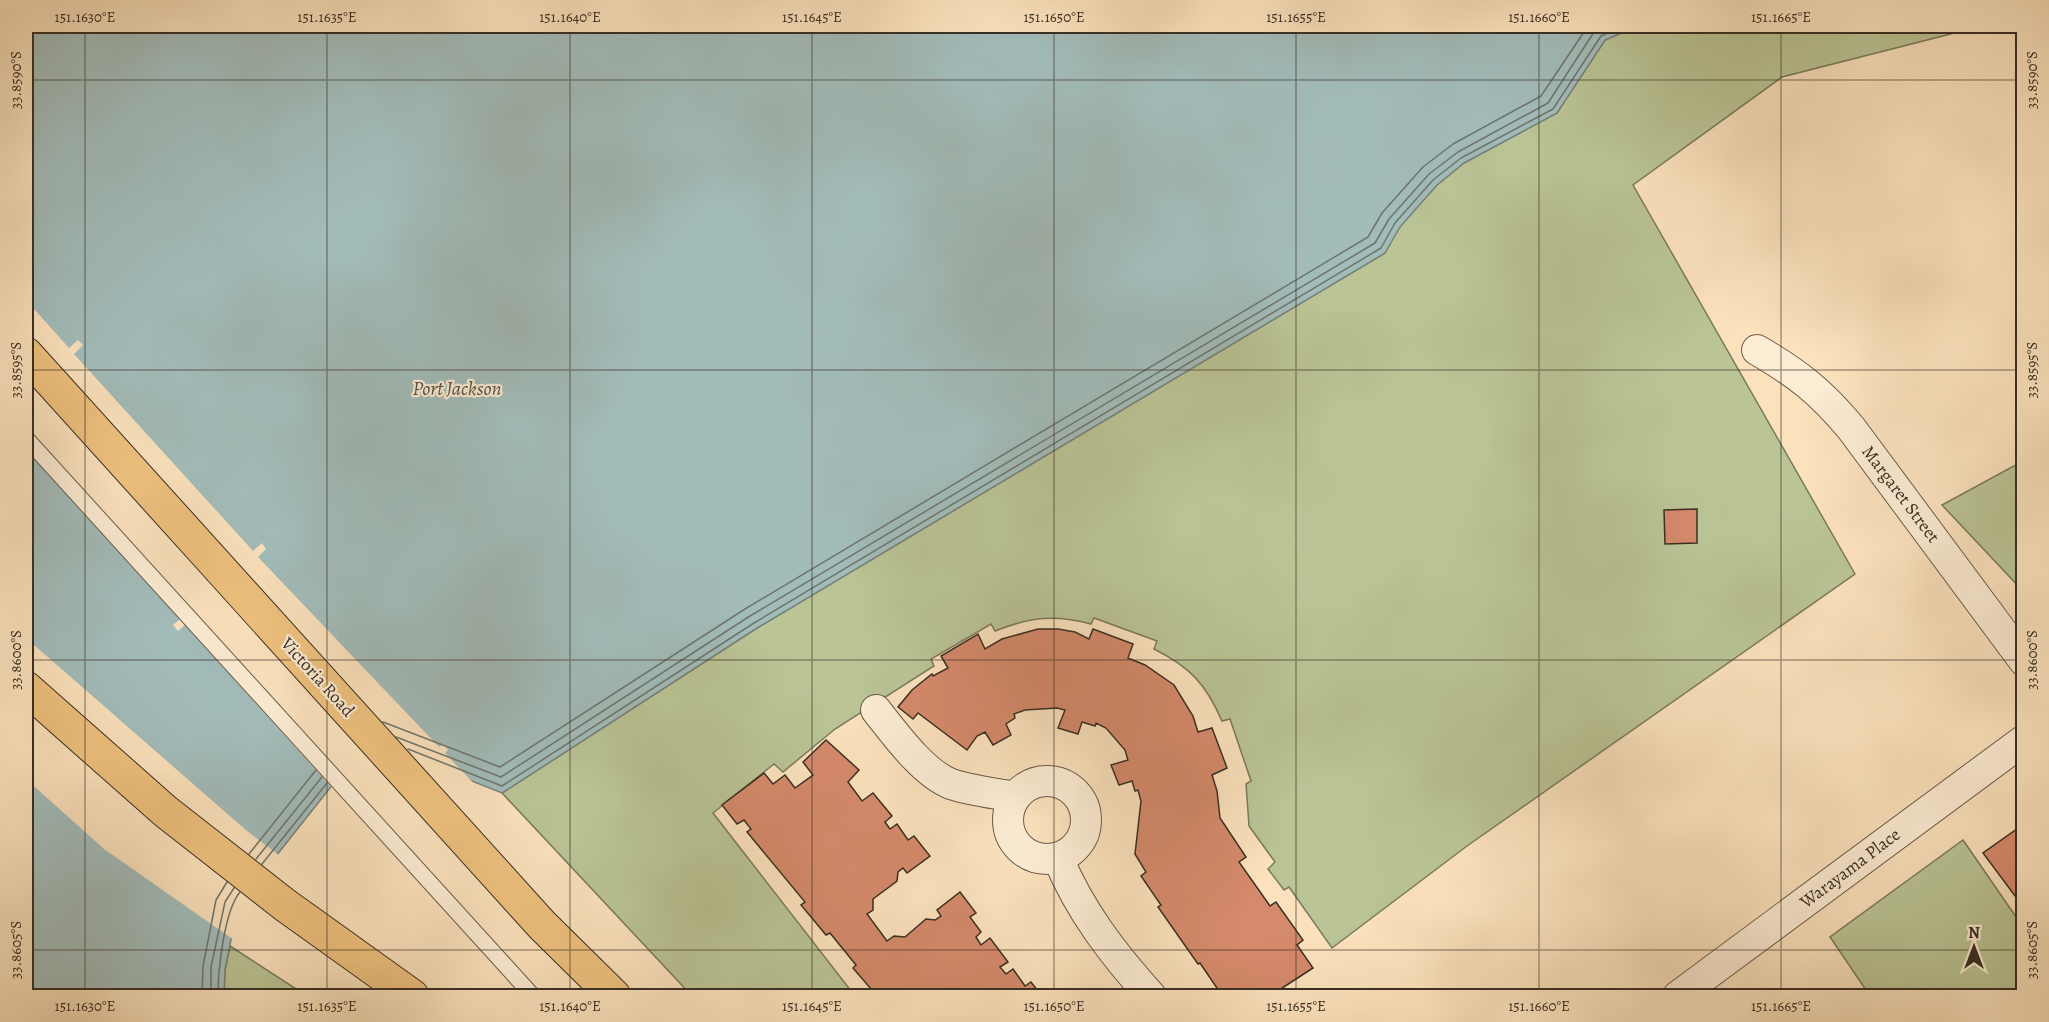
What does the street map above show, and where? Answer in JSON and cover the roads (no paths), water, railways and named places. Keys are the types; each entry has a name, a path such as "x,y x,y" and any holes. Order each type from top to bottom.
{"highway":[{"name":"Victoria Road","path":"26,354 542,925 614,996"},
{"path":"26,688 165,811 285,905 412,996"}],"street":[{"name":"Margaret Street","path":"1756,350 1809,383 1830,402 2024,661"},
{"path":"876,710 926,767 950,783 977,791 1015,797"},
{"name":"Warayama Place","path":"1678,996 2024,740"},
{"path":"1050,781 1063,784 1074,792 1082,803 1086,816 1085,829 1071,851 1058,858 1046,859 1034,858 1023,852 1014,843 1007,820 1009,808 1015,797 1024,787 1037,782 1050,781"},
{"path":"1058,858 1075,895 1091,922 1151,996"}],"lane":[{"path":"26,438 533,996"}],"water":[{"name":"Port Jackson","path":"26,26 1637,26 1605,40 1557,113 1464,163 1437,185 1400,227 1385,253 757,628 502,793 368,740 238,904 225,970 224,996 26,996"}]}
